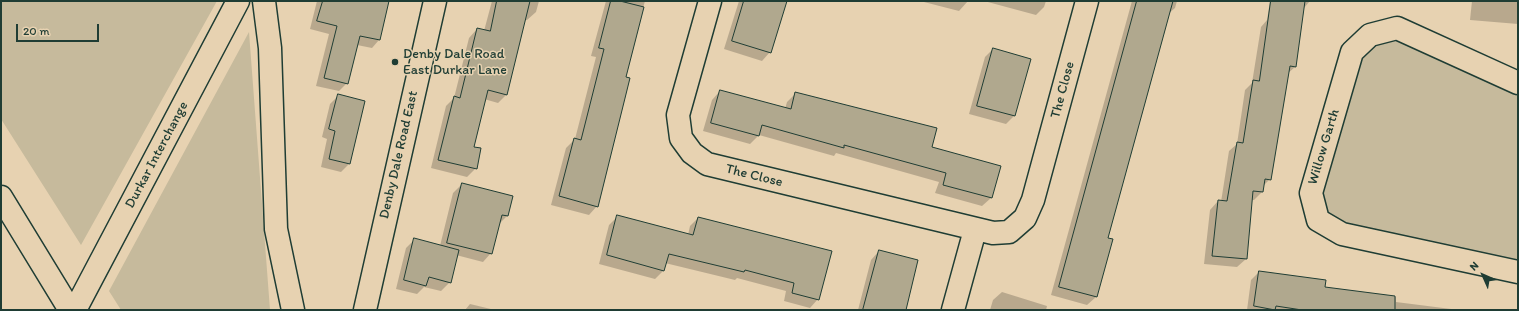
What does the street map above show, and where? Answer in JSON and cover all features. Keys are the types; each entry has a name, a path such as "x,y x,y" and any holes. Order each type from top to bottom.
{"main road":[{"name":"Durkar Interchange","path":"75,310 238,1"},
{"path":"264,1 270,48 276,229 293,310"},
{"name":"Denby Dale Road East","path":"365,310 435,1"},
{"name":"The Close","path":"710,1 678,115 681,138 692,153 707,164 992,233 1009,232 1025,218 1034,200 1087,1"},
{"name":"Willow Garth","path":"1518,83 1397,28 1370,35 1352,52 1311,192 1318,220 1342,234 1518,272"},
{"path":"1,197 70,310"},
{"path":"953,310 975,230"}],"shaded area":[{"path":"1,1 217,1 81,245 1,119"},
{"path":"1397,28 1518,83 1518,272 1342,234 1311,193 1352,52"},
{"path":"249,32 270,310 121,310 109,291"}],"building":[{"path":"323,1 389,1 380,40 360,36 348,84 324,78 337,26 317,21"},
{"path":"497,1 530,1 507,95 488,90 474,147 481,148 477,169 438,160 454,96 460,98 477,28 490,31"},
{"path":"611,1 620,1 644,7 626,77 630,78 598,207 559,196 574,138 581,140 604,49 599,48"},
{"path":"744,1 787,1 771,53 732,41"},
{"path":"1137,1 1173,1 1108,238 1113,239 1097,297 1059,287"},
{"path":"1271,1 1305,1 1296,67 1290,66 1271,180 1265,179 1263,192 1253,191 1247,259 1212,256 1218,200 1227,201 1237,142 1243,143 1253,80 1259,81"},
{"path":"993,48 1031,59 1015,116 977,106"},
{"path":"720,90 791,109 795,92 937,128 932,147 1001,166 992,198 943,185 946,173 844,145 844,148 762,125 759,136 711,123"},
{"path":"338,94 365,101 350,164 329,159 335,131 329,129"},
{"path":"462,183 513,196 508,216 502,215 492,254 447,243"},
{"path":"617,215 693,235 698,217 832,251 819,300 792,293 794,283 745,270 744,272 669,254 664,271 607,255"},
{"path":"414,238 459,250 451,283 429,277 426,286 404,280"},
{"path":"879,250 918,260 906,310 863,310"},
{"path":"1259,271 1326,280 1325,287 1395,296 1395,310 1302,310 1276,306 1275,310 1254,306"}],"place":[{"name":"Denby Dale Road East Durkar Lane","path":"395,62"}]}
